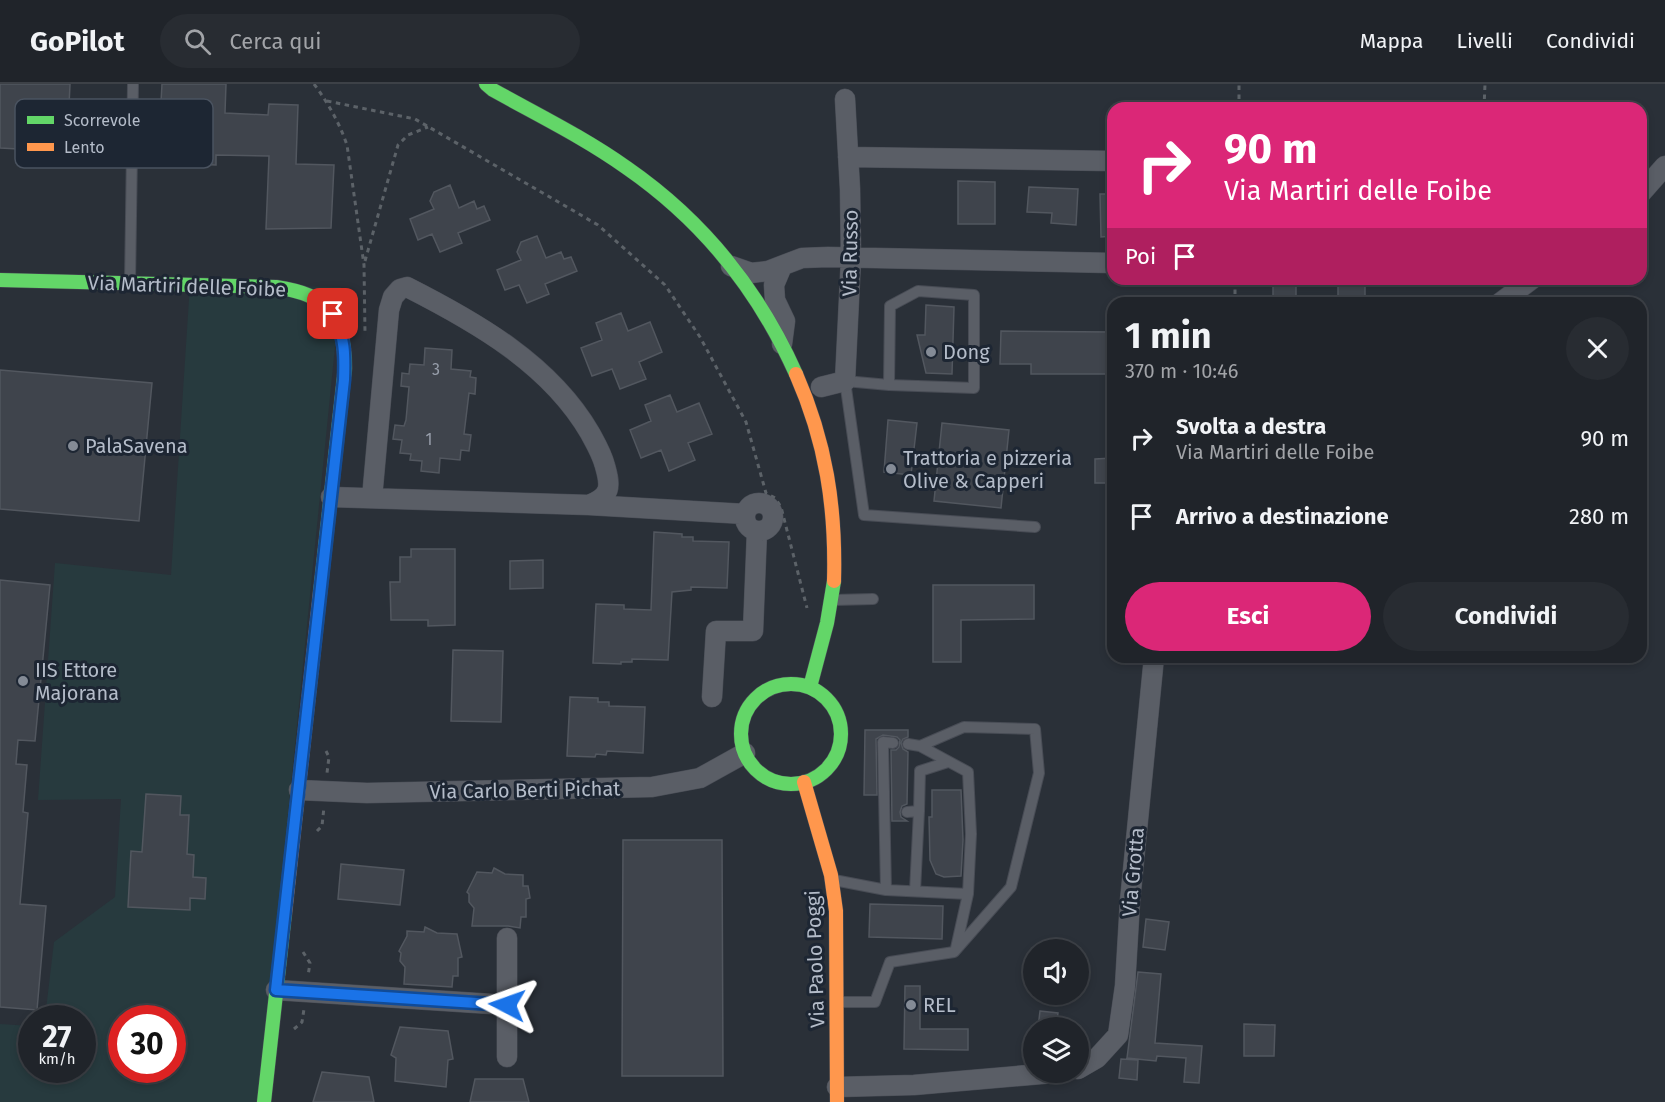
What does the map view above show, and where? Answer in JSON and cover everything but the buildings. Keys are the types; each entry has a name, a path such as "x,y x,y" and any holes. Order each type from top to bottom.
{"main road":[{"path":"486,84 615,160 644,180 702,231 753,296 782,344 809,405 830,482 835,552 831,600 810,687"},
{"name":"Via Martiri delle Foibe","path":"0,280 276,287 312,296 333,314 340,328 345,351 344,380 264,1102"},
{"path":"794,683 810,687 829,700 840,720 841,742 832,763 815,778 804,782 780,783 769,779 751,764 745,753 741,737 742,720 750,705 762,693 777,685 794,683"},
{"name":"Via Paolo Poggi","path":"804,782 832,879 836,911 837,1095"}],"street":[{"name":"Via Russo","path":"845,99 851,258 845,381"},
{"path":"848,157 1107,161"},
{"path":"1647,186 1665,166"},
{"path":"731,266 751,273 768,271 802,258 1107,262"},
{"path":"782,266 774,285 775,300 785,321 782,344"},
{"path":"1508,297 1524,285"},
{"path":"372,498 389,310 393,297 400,288 406,287 476,325 515,351 551,382 580,417 603,456 609,491 603,499 589,505"},
{"path":"822,387 845,381"},
{"path":"331,497 589,505 745,514 747,508 756,503 765,504 772,510 772,524 765,530 757,531 753,631 717,631 712,697"},
{"name":"Via Grotta","path":"1089,1063 1097,1058 1118,1035 1125,986 1130,901 1153,663"},
{"name":"Via Carlo Berti Pichat","path":"299,790 366,793 652,787 700,778 745,753"},
{"path":"507,938 507,1058"},
{"path":"276,990 507,1005"},
{"path":"837,1095 914,1085 1023,1076"}],"lane":[{"path":"134,84 134,99"},
{"path":"130,283 132,168"},
{"path":"889,385 890,306 918,291 974,295 974,388 889,385 845,381 864,515 1035,527"},
{"path":"831,600 873,599"},
{"path":"837,1002 875,1002 890,962 956,951 1011,886 1039,773 1035,729 964,727 920,746"},
{"path":"886,890 888,812 884,742 893,743"},
{"path":"908,744 920,746 968,772 971,834 968,894 956,951"},
{"path":"915,891 913,812 920,771 948,762"},
{"path":"832,879 886,890 968,894"}],"path":[{"path":"1239,84 1239,102"},
{"path":"1484,102 1485,84"},
{"path":"327,101 415,119 598,225 665,285 700,338 746,422 766,493 775,498 781,507 808,613 828,618"},
{"path":"364,265 398,145 408,135 428,127"}],"green space":[{"path":"190,284 341,287 259,1102 0,1102 0,1024 18,1025 18,1083 96,1083 96,1005 47,1005 54,942 115,897 121,799 38,800 55,563 171,575"}],"traffic: fast":[{"path":"486,84 611,157 680,210 726,259 746,286 765,314 796,374"},
{"path":"0,280 276,287 309,295 330,310 341,334 345,368 320,593"},
{"path":"810,687 827,623 834,581"},
{"path":"791,684 819,692 833,706 841,734 833,762 819,776 791,784 763,776 749,762 741,734 749,706 763,692 791,684"},
{"path":"264,1102 285,913"}],"traffic: slow":[{"path":"796,374 815,425 827,475 833,527 834,581"},
{"path":"285,913 320,593"},
{"path":"804,782 831,875 836,911 837,1102"}],"place":[{"name":"Dong","path":"931,352"},
{"name":"PalaSavena","path":"73,446"},
{"name":"Trattoria e pizzeria Olive & Capperi","path":"891,469"},
{"name":"IIS Ettore Majorana","path":"23,681"},
{"name":"REL","path":"911,1005"}],"route":[{"path":"333,314 340,328 345,351 344,380 276,990 507,1005"}]}
